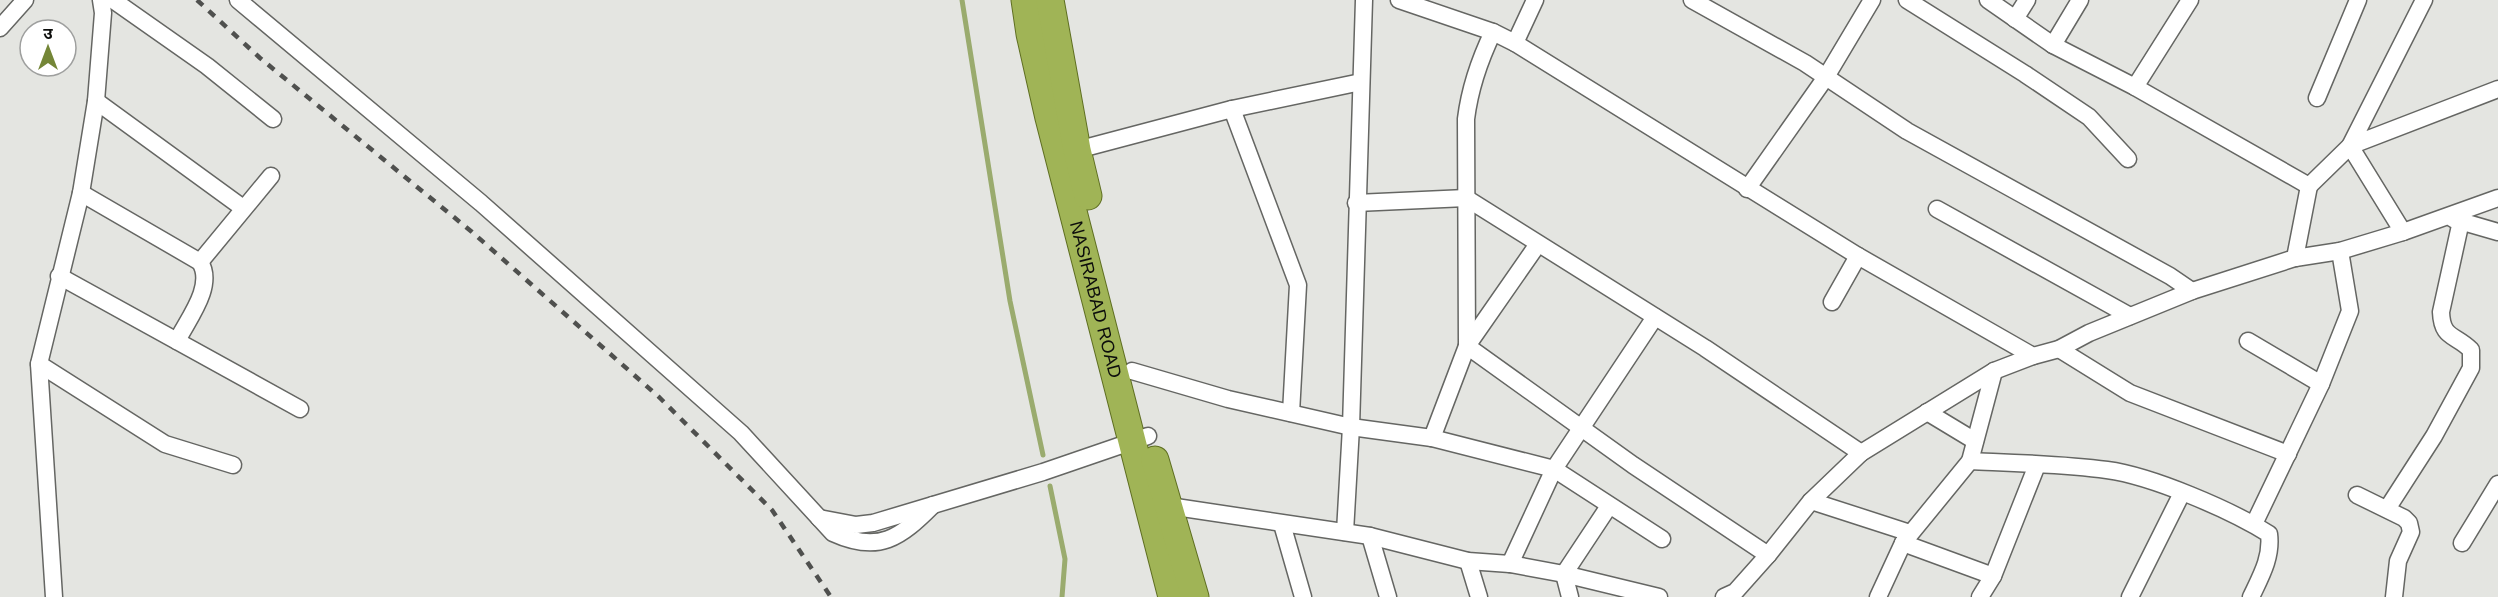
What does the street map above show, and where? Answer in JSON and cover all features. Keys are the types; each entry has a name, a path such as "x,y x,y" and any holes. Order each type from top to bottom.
{"highway":[{"name":"NASIRABAD ROAD","path":"1025,0 1030,34 1049,118 1140,438 1172,597"},
{"name":"NASIRABAD ROAD","path":"1050,0 1077,150 1132,371 1140,438 1169,506 1195,597"}],"street":[{"path":"0,28 25,0"},
{"path":"54,597 39,364 81,194 96,101 103,13 101,0"},
{"path":"113,0 207,66 273,118"},
{"path":"238,0 481,203 741,433 833,533 852,542 867,544 884,542 912,526 933,505 1043,472 1140,438"},
{"path":"1345,532 1351,427 1356,203 1364,0"},
{"path":"1399,0 1492,32 1515,43 1747,189 1858,256 2033,356"},
{"path":"1515,43 1535,0"},
{"path":"1692,0 1805,63 1907,131 2170,276 2192,291"},
{"path":"1747,189 1826,77 1872,0"},
{"path":"1907,0 2089,117 2128,159"},
{"path":"1988,0 2053,45 2135,87 2309,186"},
{"path":"2015,19 2027,0"},
{"path":"2053,45 2080,0"},
{"path":"2135,87 2190,0"},
{"path":"2317,98 2358,0"},
{"path":"2295,258 2309,186 2350,146 2424,0"},
{"path":"1467,346 1467,119 1470,91 1478,63 1492,32"},
{"path":"1077,150 1232,109 1361,82"},
{"path":"2350,146 2498,89"},
{"path":"96,101 243,208"},
{"path":"1232,109 1298,285 1291,413"},
{"path":"2350,146 2403,232"},
{"path":"200,262 271,176"},
{"path":"81,194 200,262 205,270 206,279 202,292 177,342"},
{"path":"1356,203 1466,198 1655,316 1861,453"},
{"path":"1724,597 1735,592 1811,501 1861,453 1994,371 2059,349 2130,316 2192,291 2295,258 2340,251 2403,232 2498,198"},
{"path":"1937,209 2130,316"},
{"path":"2442,218 2498,232"},
{"path":"2387,509 2434,436 2471,368 2471,350 2444,331 2441,324 2441,312 2461,221"},
{"path":"1432,438 1467,346 1538,244"},
{"path":"2254,524 2321,384 2350,311 2340,251"},
{"path":"1832,302 1858,256"},
{"path":"59,276 300,409"},
{"path":"1509,564 1554,470 1655,316"},
{"path":"2248,340 2321,384"},
{"path":"1467,346 1581,428 1768,555"},
{"path":"2059,349 2130,393 2288,454"},
{"path":"39,364 165,444 233,465"},
{"path":"1132,371 1228,399 1351,427 1432,438 1554,470 1662,538"},
{"path":"1878,597 1907,538 1970,461 1994,371"},
{"path":"1927,412 1975,441"},
{"path":"1970,461 2109,470 2142,478 2254,524 2269,534 2271,547 2252,597"},
{"path":"1980,597 1993,576 2037,465"},
{"path":"2462,543 2498,484"},
{"path":"2130,597 2182,493"},
{"path":"2357,495 2404,518 2409,523 2410,532 2398,561 2394,597"},
{"path":"1811,501 1907,538 1993,576"},
{"path":"1169,506 1370,536 1468,561 1509,564 1564,574 1659,597"},
{"path":"1570,597 1564,574 1609,506"},
{"path":"1282,524 1303,597"},
{"path":"1370,536 1388,597"},
{"path":"1468,561 1479,597"}],"waterway":[{"path":"962,0 1010,301 1043,455"},
{"path":"1050,486 1065,559 1062,597"}],"railway":[{"path":"197,0 260,58 472,232 659,397 772,510 831,597"}]}
